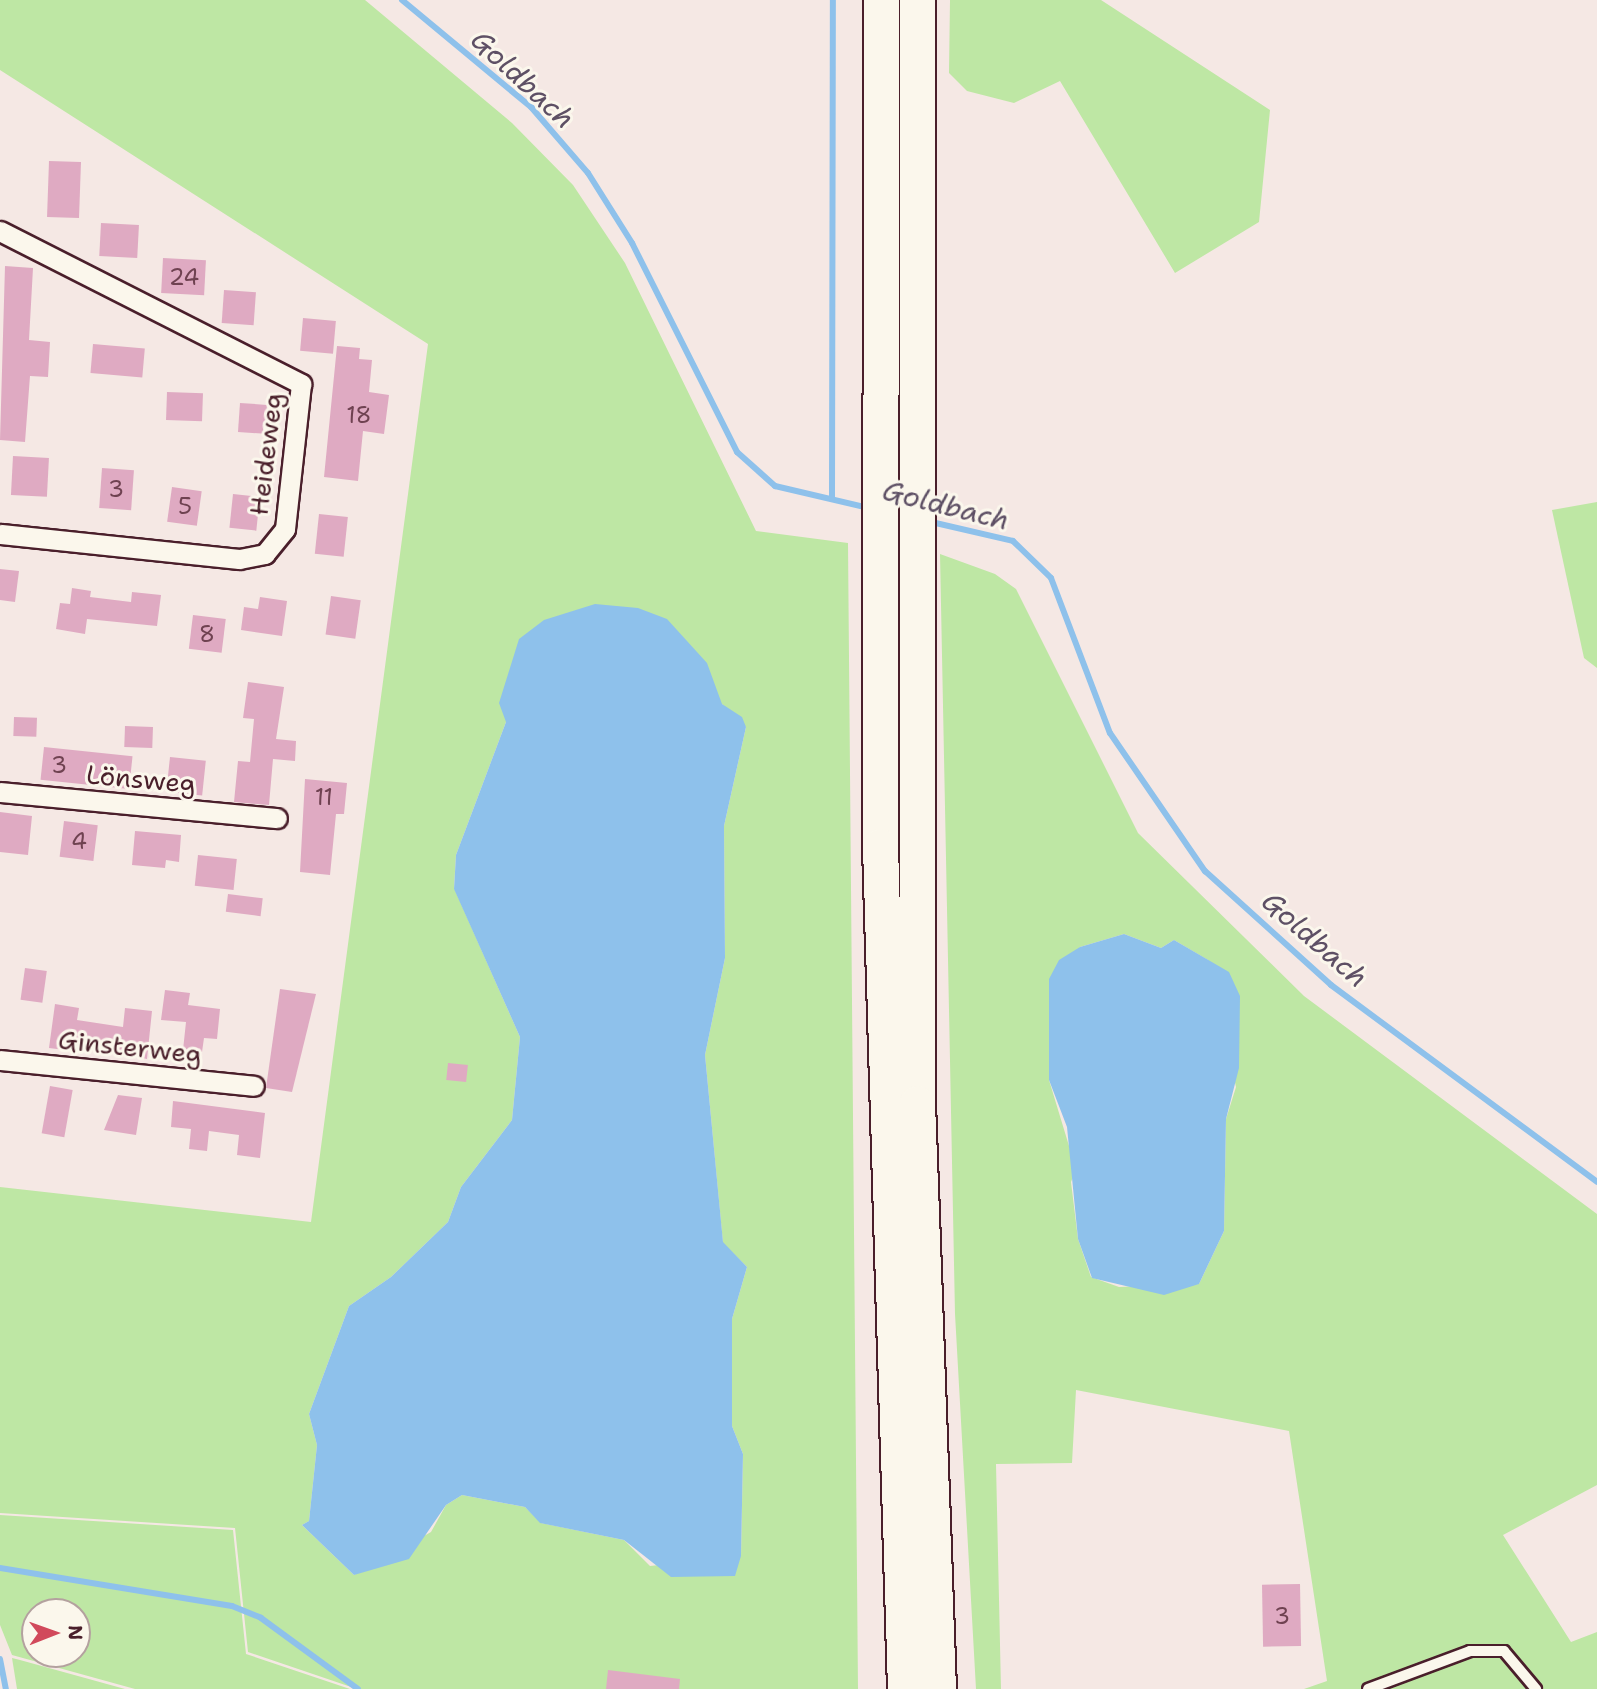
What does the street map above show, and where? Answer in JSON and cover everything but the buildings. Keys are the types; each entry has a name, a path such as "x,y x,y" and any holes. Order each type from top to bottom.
{"highway":[{"path":"881,0 879,540 886,1155 905,1689"},
{"path":"917,0 913,496 917,1103 938,1689"}],"street":[{"name":"Heideweg","path":"0,231 301,384 285,529 265,554 239,559 0,534"},
{"name":"Lönsweg","path":"0,792 277,818"},
{"name":"Ginsterweg","path":"0,1060 254,1086"}],"lane":[{"path":"1368,1689 1470,1651 1504,1651 1536,1689"}],"green space":[{"path":"0,0 365,0 512,123 573,185 625,263 756,531 848,543 858,1689 357,1689 248,1652 235,1528 0,1513 0,1187 311,1222 428,344 0,70","holes":["722,704 746,727 724,826 725,958 705,1055 723,1243 747,1267 732,1319 732,1426 743,1454 741,1556 650,1566 624,1540 541,1523 525,1507 462,1495 446,1505 431,1532 354,1575 302,1525 309,1521 317,1445 309,1414 349,1306 391,1277 448,1222 461,1187 512,1120 520,1037 454,888 456,855 506,722"]},
{"path":"950,0 1101,0 1270,110 1259,222 1175,273 1060,81 1014,103 967,91 949,73"},
{"path":"1597,502 1597,668 1584,658 1552,510"},
{"path":"940,554 995,574 1016,589 1138,833 1304,996 1597,1214 1597,1485 1503,1535 1571,1642 1597,1632 1597,1689 1304,1689 1327,1681 1289,1431 1076,1390 1072,1463 996,1464 1001,1689 976,1689 955,1314","holes":["1124,934 1161,948 1174,940 1208,960 1236,1087 1226,1119 1224,1231 1199,1284 1119,1287 1091,1277 1078,1239 1071,1182 1076,1169 1049,1080 1053,993 1080,947"]},
{"path":"0,1515 233,1530 246,1654 350,1689 135,1689 59,1668 91,1668 91,1598 21,1598 21,1657 12,1655 0,1625"},
{"path":"12,1658 21,1660 21,1668 49,1668 125,1689 17,1689"}],"water":[{"path":"595,604 638,608 667,619 707,663 722,704 742,717 746,727 724,826 725,958 705,1055 723,1242 747,1267 732,1319 732,1426 743,1454 741,1556 735,1576 671,1577 624,1540 540,1523 525,1507 462,1495 446,1505 409,1559 354,1575 302,1525 309,1521 317,1445 309,1414 349,1306 391,1277 448,1222 461,1187 512,1120 520,1037 454,889 456,855 506,722 499,703 519,639 544,620"},
{"path":"1124,934 1161,948 1174,940 1229,972 1240,996 1239,1068 1226,1119 1224,1231 1199,1284 1164,1295 1092,1278 1078,1239 1067,1127 1049,1080 1049,979 1059,960 1080,947"}],"waterway":[{"name":"Goldbach","path":"402,0 531,107 588,173 632,243 737,452 775,486 869,508"},
{"path":"832,499 833,0"},
{"name":"Goldbach","path":"927,521 1013,541 1051,578 1110,733 1205,871 1331,985 1597,1182"},
{"path":"0,1568 232,1606 261,1618 358,1689"},
{"path":"0,1659 6,1689"}]}
